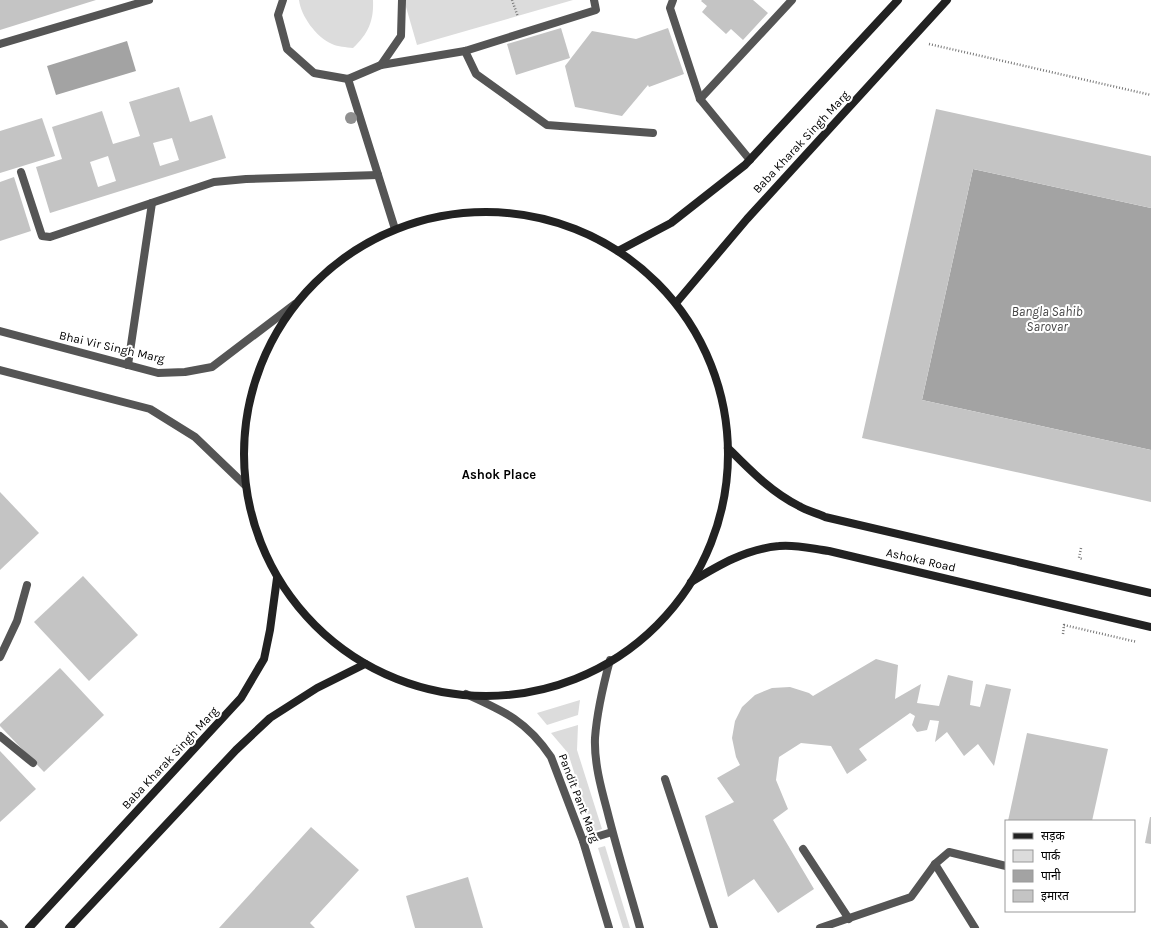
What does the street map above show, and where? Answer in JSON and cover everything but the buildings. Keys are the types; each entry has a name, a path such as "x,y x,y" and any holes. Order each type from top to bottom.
{"main road":[{"name":"Baba Kharak Singh Marg","path":"618,251 671,223 750,160 898,0"},
{"name":"Baba Kharak Singh Marg","path":"676,303 747,219 947,0"},
{"path":"482,212 518,214 553,221 587,234 618,251 649,275 676,303 698,336 714,371 724,409 728,448 726,483 719,518 707,551 690,582 677,601 652,628 629,648 584,674 555,685 533,690 496,695 466,694 440,691 414,684 389,676 365,664 339,646 315,626 295,603 277,578 265,556 249,509 243,460 244,436 249,401 260,366 275,334 295,304 320,278 347,256 395,229 447,215 482,212"},
{"name":"Ashoka Road","path":"728,448 750,471 774,491 801,507 825,517 1151,593"},
{"name":"Ashoka Road","path":"690,582 726,561 744,554 780,545 795,546 829,551 1151,627"},
{"name":"Baba Kharak Singh Marg","path":"29,928 241,698 264,660 270,630 277,578"},
{"path":"69,928 236,750 270,718 318,688 365,664"}],"street":[{"path":"0,44 148,0"},
{"path":"283,0 278,15 287,50 314,73 348,79 381,65 465,51 596,10 594,0"},
{"path":"381,65 401,36 402,0"},
{"path":"673,0 670,8 700,100 750,160"},
{"path":"700,100 792,0"},
{"path":"465,51 476,74 547,125 653,133"},
{"path":"348,79 395,229"},
{"path":"21,172 42,236 50,237 214,182 246,179 378,175"},
{"path":"128,365 152,203"},
{"name":"Bhai Vir Singh Marg","path":"0,331 158,373 185,372 212,367 295,304"},
{"path":"0,370 150,409 195,437 245,485"},
{"path":"0,657 17,621 27,585"},
{"name":"Pandit Pant Marg","path":"610,660 602,690 595,739 596,759 602,792 612,832 640,928"},
{"name":"Pandit Pant Marg","path":"466,694 507,713 524,725 546,748 551,757 583,840 609,928"},
{"path":"0,736 33,763"},
{"path":"664,779 714,928"},
{"path":"583,840 612,832"},
{"path":"803,850 849,919"},
{"path":"820,928 911,897 935,864 949,852 1005,866"},
{"path":"935,864 975,928"},
{"path":"0,924 4,928"}],"path":[{"path":"512,0 518,17"},
{"path":"911,40 1151,95"},
{"path":"1079,558 1081,548"},
{"path":"1063,634 1064,625 1144,644"}],"green space":[{"path":"299,0 373,0 369,27 363,38 353,48 337,46 326,41 310,25 303,13"},
{"path":"404,0 573,0 417,45"},
{"path":"580,700 578,715 547,725 537,713"},
{"path":"578,725 577,750 602,829 593,832 568,753 551,733"},
{"path":"605,846 630,928 623,928 598,848"}],"water":[{"path":"127,41 136,71 56,95 47,66"},
{"name":"Bangla Sahib Sarovar","path":"973,169 1151,208 1151,450 922,400"}],"district":[{"name":"Ashok Place","path":"499,474"}]}
